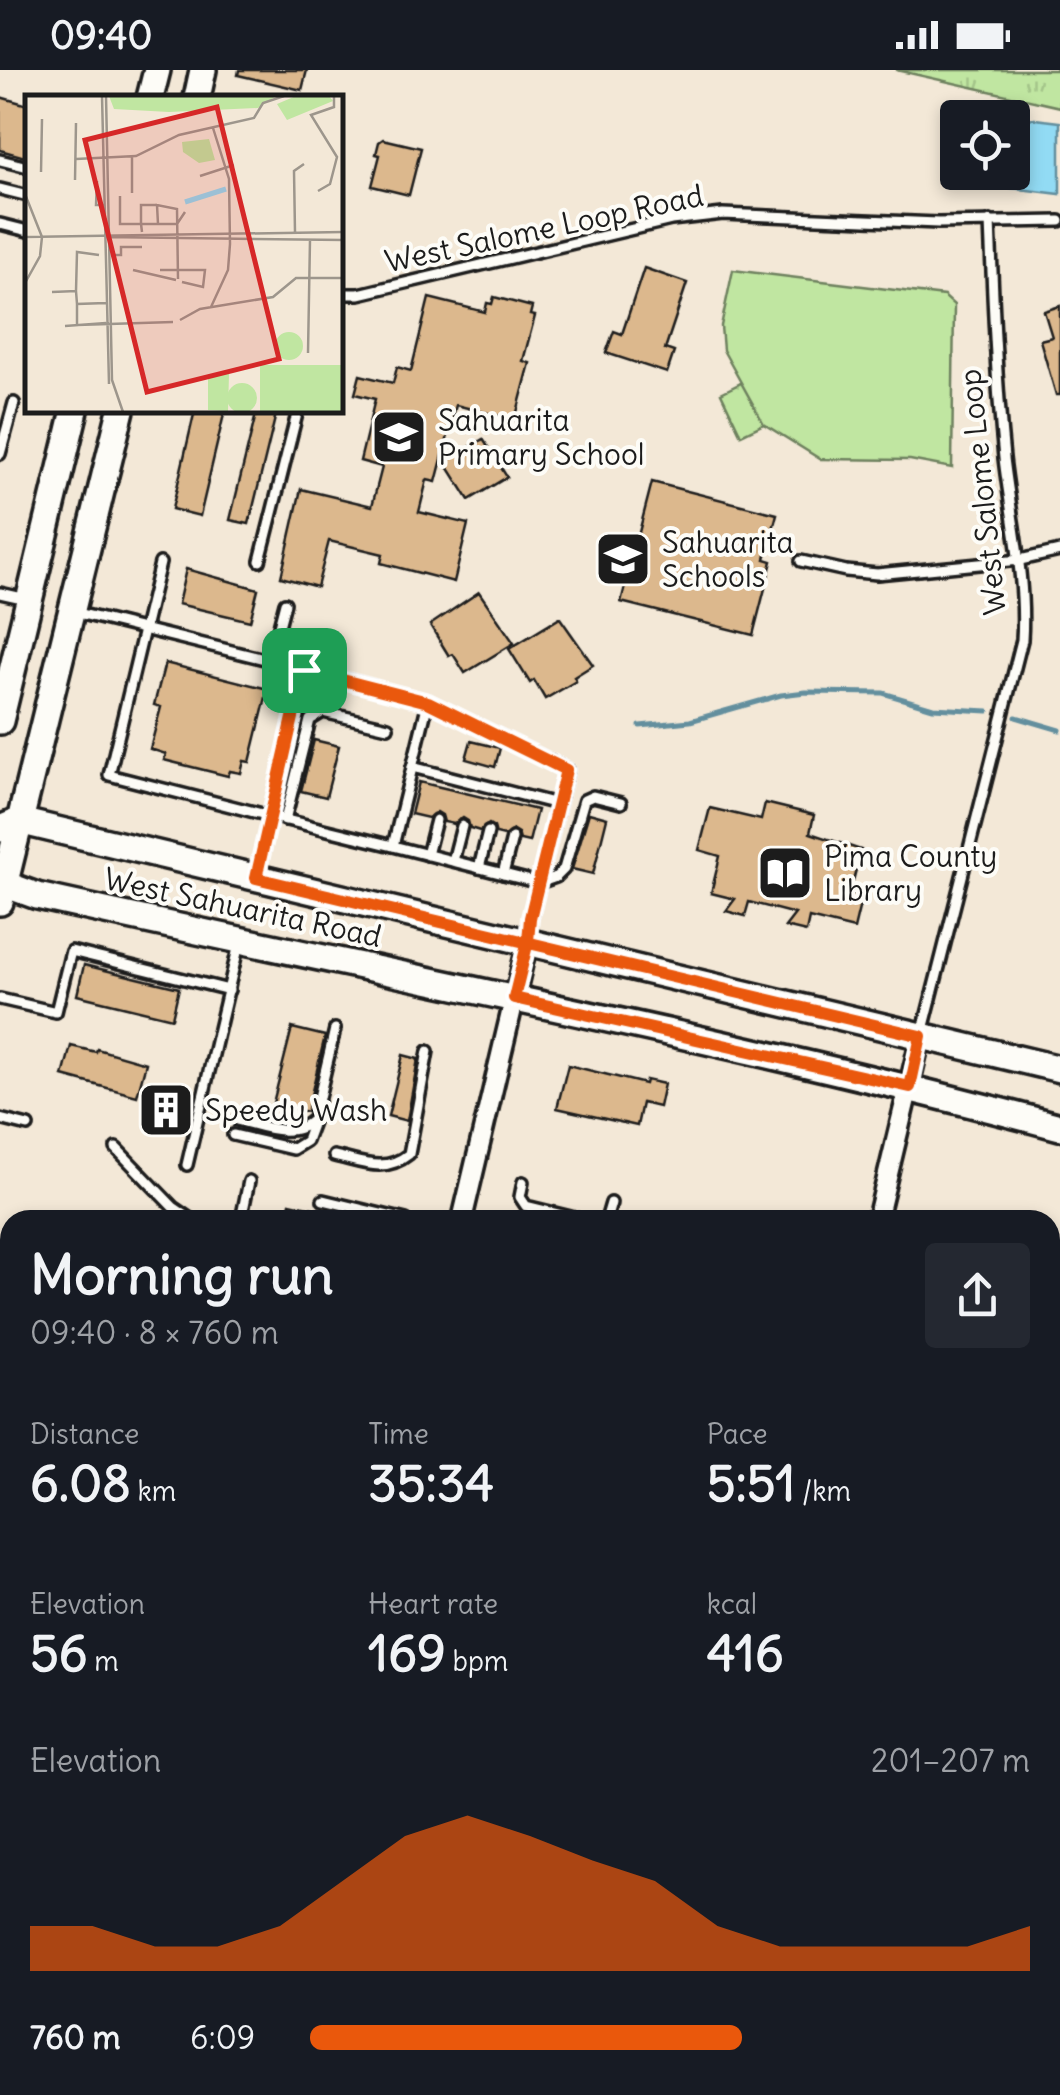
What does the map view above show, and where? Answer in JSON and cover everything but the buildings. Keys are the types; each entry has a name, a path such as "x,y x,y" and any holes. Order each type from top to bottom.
{"main road":[{"path":"151,95 156,70"},
{"path":"199,95 203,70"},
{"path":"0,721 12,595 74,412"},
{"path":"1,889 10,825 73,612 121,412"},
{"name":"West Sahuarita Road","path":"10,825 528,941 1060,1069"},
{"name":"West Sahuarita Road","path":"1,889 514,998 910,1087 1060,1127"}],"street":[{"path":"464,1210 528,941"},
{"name":"West Salome Loop","path":"879,1210 921,1036"}],"lane":[{"path":"0,160 25,166"},
{"path":"0,189 25,195"},
{"path":"865,204 866,219"},
{"name":"West Salome Loop Road","path":"342,294 359,294 671,220 723,214 938,223 1060,221"},
{"name":"West Salome Loop","path":"921,1036 1022,640 1020,560 997,383 990,222"},
{"path":"0,224 25,230"},
{"path":"0,454 14,402"},
{"path":"260,561 297,412"},
{"path":"801,561 877,574 1020,560 1060,551"},
{"path":"160,563 108,775 539,883 556,878 564,869 584,800 593,796 621,804"},
{"path":"270,661 285,602"},
{"path":"73,612 428,702 566,770 530,918 528,941"},
{"path":"256,878 304,670"},
{"path":"393,846 428,702"},
{"path":"286,820 310,720 323,712 388,728"},
{"path":"412,767 472,782 497,795 557,804"},
{"path":"444,788 447,776"},
{"path":"470,794 472,782"},
{"path":"427,855 436,820"},
{"path":"453,862 462,826"},
{"path":"478,868 488,832"},
{"path":"503,874 512,838"},
{"path":"187,1165 240,942"},
{"path":"0,999 56,1012 71,952 229,990"},
{"path":"233,1135 292,1149 306,1141 335,1028"},
{"path":"334,1156 380,1166 396,1164 409,1154 428,1051"},
{"path":"0,1119 28,1126"},
{"path":"237,1120 288,1132 305,1128 314,1119"},
{"path":"116,1148 177,1210"},
{"path":"242,1210 249,1181"},
{"path":"523,1182 520,1197 526,1206 542,1210"},
{"path":"323,1200 364,1210"},
{"path":"609,1210 611,1202"}],"green space":[{"path":"896,70 1060,70 1060,107"},
{"path":"733,270 944,296 954,305 952,468 910,460 820,459 764,424 723,350 721,326"},
{"path":"743,382 764,424 741,435 721,393"}],"water":[{"path":"1030,118 1060,122 1060,194 1027,190 1030,190"}],"waterway":[{"path":"640,726 690,721 781,695 806,692 883,693 933,708 988,711"},
{"path":"1016,717 1060,730"}],"place":[{"name":"Sahuarita Primary School","path":"399,437"},
{"name":"Sahuarita Schools","path":"623,559"},
{"name":"Pima County Library","path":"785,873"},
{"name":"Speedy Wash","path":"166,1110"}],"route":[{"path":"304,670 256,878 528,941 921,1036 910,1087 514,998 528,941 530,918 566,770 428,702 304,670"}]}
